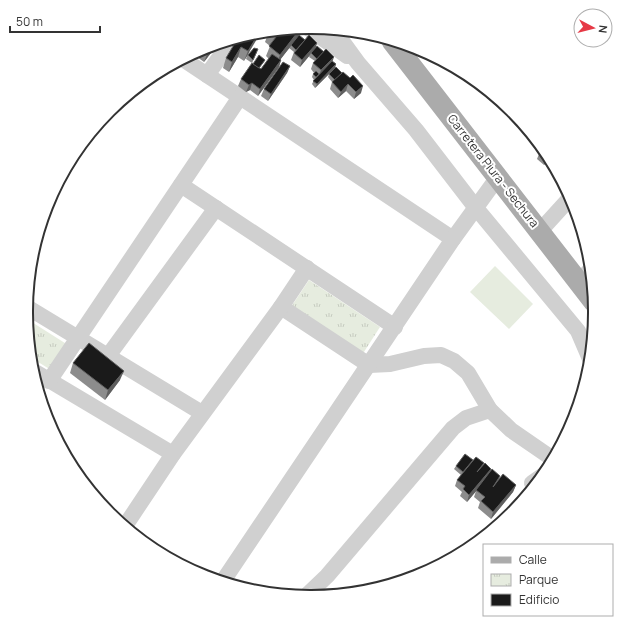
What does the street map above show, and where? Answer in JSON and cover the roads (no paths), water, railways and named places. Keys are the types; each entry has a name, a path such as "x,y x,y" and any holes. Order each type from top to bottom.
{"main road":[{"name":"Carretera Piura - Sechura","path":"398,48 540,231 585,275"}],"street":[{"path":"317,34 358,63"},
{"path":"338,36 358,63 416,130 476,208 578,332 586,349"},
{"path":"207,75 227,47"},
{"path":"189,63 453,240"},
{"path":"49,381 240,97"},
{"path":"226,576 453,240 498,177"},
{"path":"181,185 395,327"},
{"path":"540,231 566,203"},
{"path":"108,356 216,208"},
{"path":"128,521 173,454 281,307 307,268"},
{"path":"281,307 369,365 390,364 424,356 441,355 454,361 468,373 490,410 511,430 548,456"},
{"path":"33,311 202,413"},
{"path":"40,375 173,454"},
{"path":"312,590 335,566 453,428 466,418 490,410"}]}
